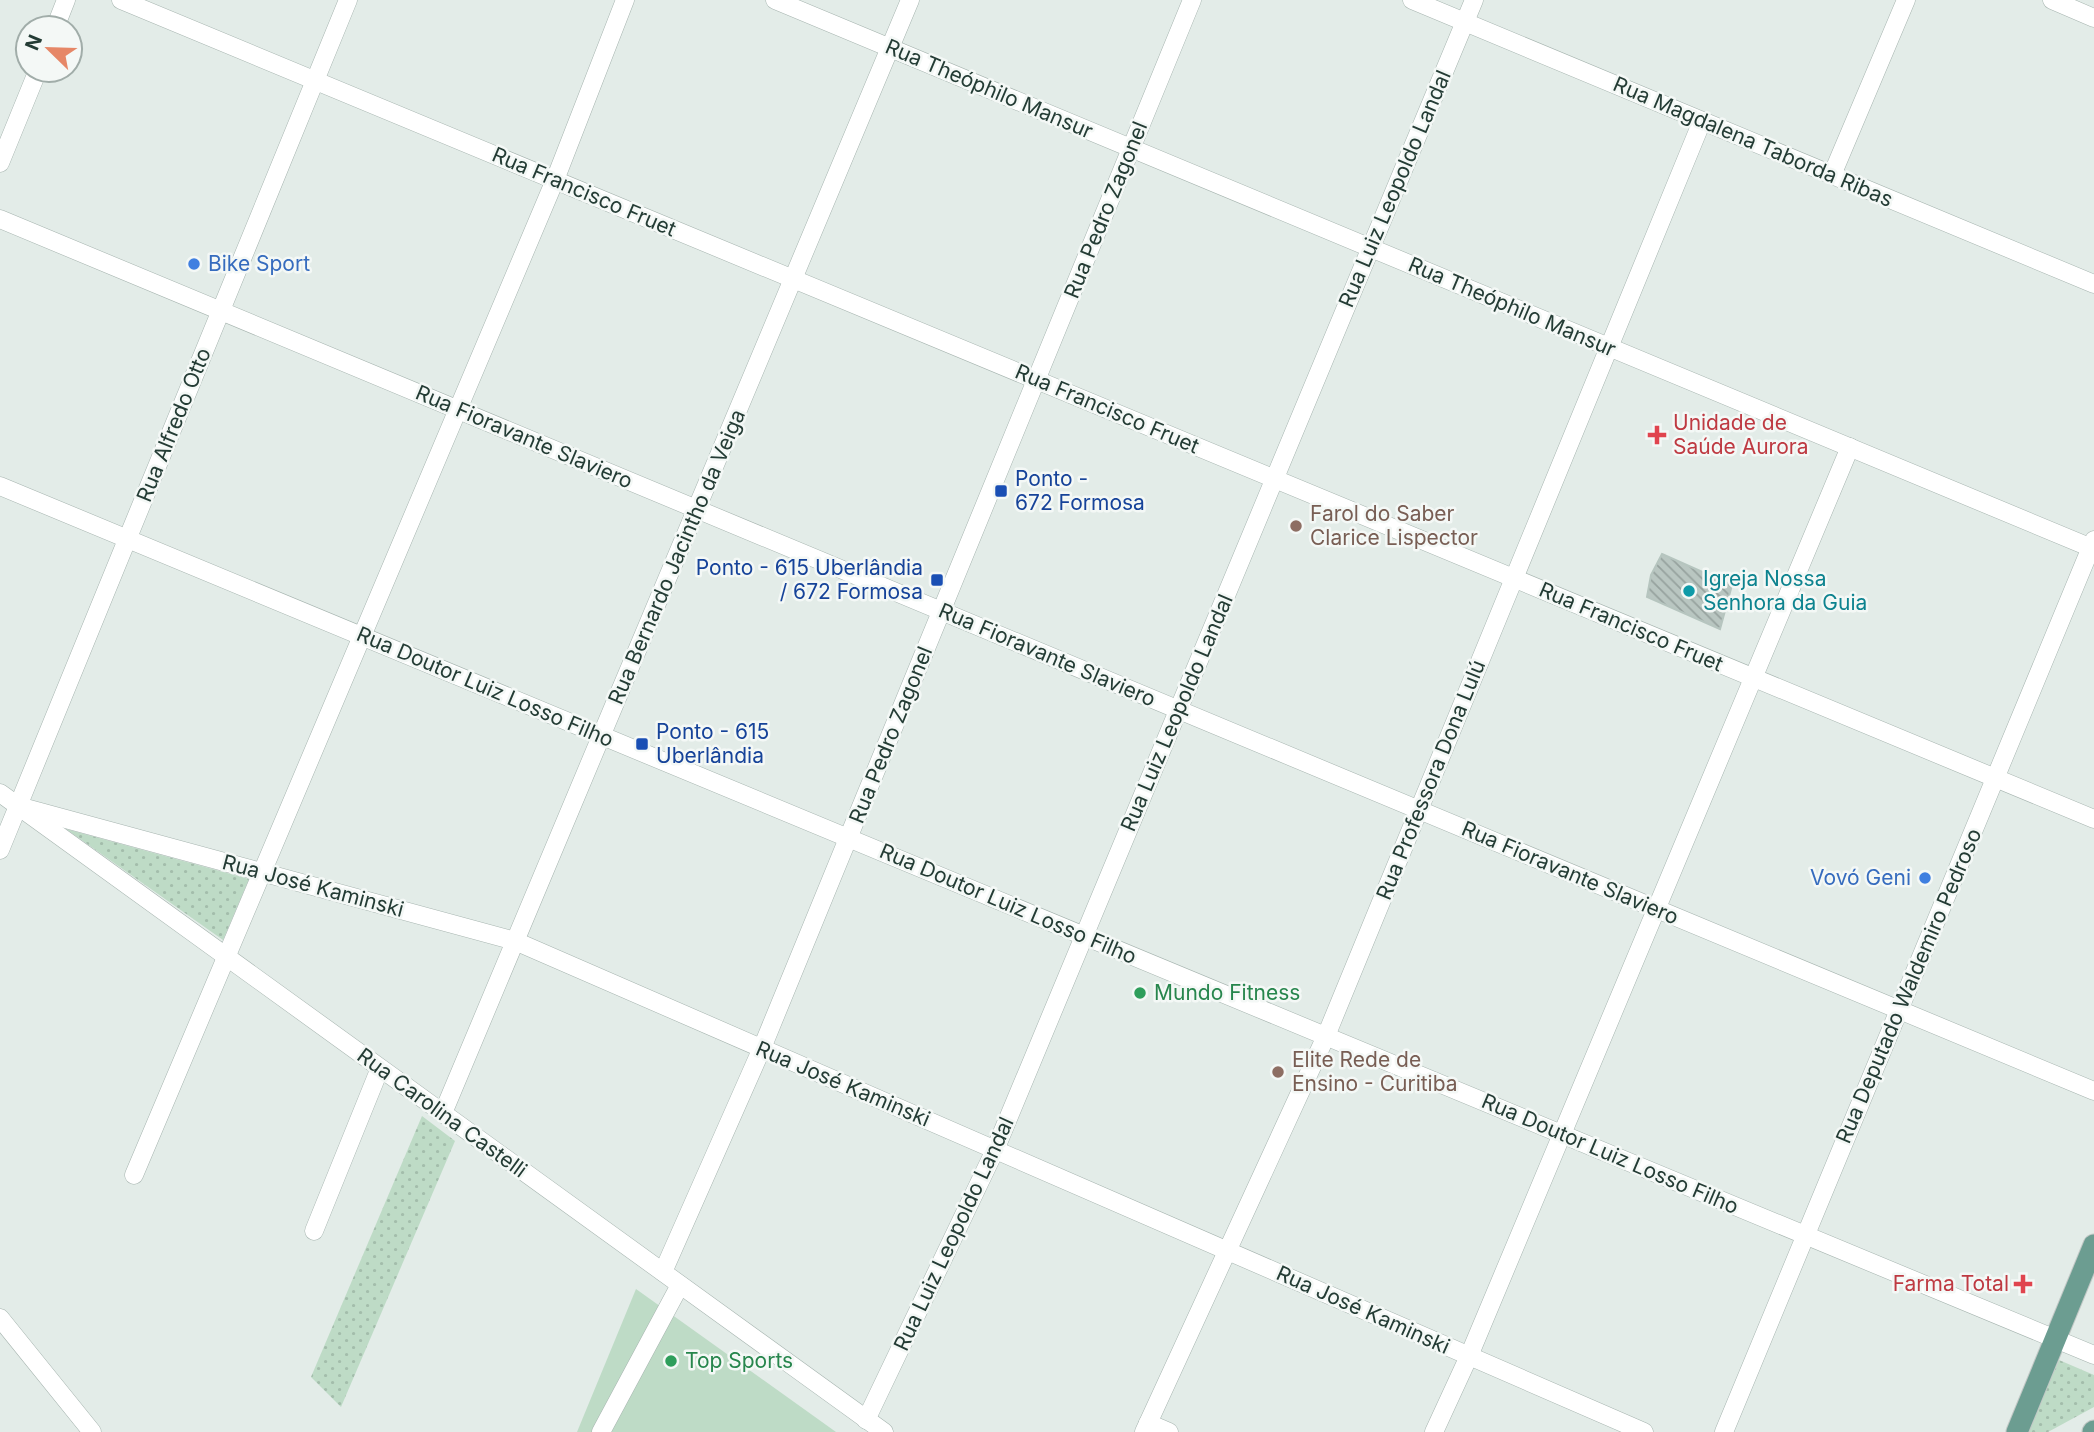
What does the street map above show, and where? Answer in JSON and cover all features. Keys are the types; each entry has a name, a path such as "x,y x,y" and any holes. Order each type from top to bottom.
{"main road":[{"path":"2017,1432 2094,1245"}],"street":[{"name":"Rua Francisco Fruet","path":"121,0 2094,819"},
{"name":"Rua Alfredo Otto","path":"0,850 348,0"},
{"path":"134,1175 555,180 625,0"},
{"name":"Rua Theóphilo Mansur","path":"775,0 1850,447 2093,545"},
{"name":"Rua Bernardo Jacintho da Veiga","path":"443,1113 910,0"},
{"name":"Rua Pedro Zagonel","path":"663,1272 762,1048 1192,0"},
{"name":"Rua Magdalena Taborda Ribas","path":"1412,0 2094,284"},
{"name":"Rua Luiz Leopoldo Landal","path":"866,1420 995,1150 1474,0"},
{"path":"1832,175 1906,0"},
{"path":"2052,0 2094,18"},
{"path":"0,163 32,84"},
{"name":"Rua Professora Dona Lulú","path":"1146,1427 1326,1036 1702,121"},
{"name":"Rua Fioravante Slaviero","path":"0,219 2094,1091"},
{"path":"1434,1432 1469,1356 1850,447"},
{"name":"Rua Doutor Luiz Losso Filho","path":"0,486 2094,1355"},
{"name":"Rua Deputado Waldemiro Pedroso","path":"1724,1432 2093,545"},
{"name":"Rua Carolina Castelli","path":"0,793 884,1432"},
{"name":"Rua José Kaminski","path":"18,806 515,941 1644,1432"},
{"path":"314,1231 380,1068"},
{"path":"601,1432 680,1284"},
{"path":"0,1318 92,1432"},
{"path":"1146,1427 1169,1432"}],"green space":[{"path":"66,829 249,879 223,940"},
{"path":"422,1116 455,1141 341,1407 311,1377"},
{"name":"Top Sports","path":"636,1289 836,1432 577,1432"},
{"path":"2059,1360 2094,1375 2094,1407 2048,1432 2027,1432"}],"building":[{"name":"Igreja Nossa Senhora da Guia","path":"1662,554 1732,585 1720,629 1647,597 1651,575"}],"place":[{"name":"Bike Sport","path":"194,264"},
{"name":"Unidade de Saúde Aurora","path":"1657,435"},
{"name":"Ponto - 672 Formosa","path":"1001,491"},
{"name":"Farol do Saber Clarice Lispector","path":"1296,526"},
{"name":"Ponto - 615 Uberlândia / 672 Formosa","path":"937,580"},
{"name":"Igreja Nossa Senhora da Guia","path":"1689,591"},
{"name":"Ponto - 615 Uberlândia","path":"642,744"},
{"name":"Vovó Geni","path":"1925,878"},
{"name":"Mundo Fitness","path":"1140,993"},
{"name":"Elite Rede de Ensino - Curitiba","path":"1278,1072"},
{"name":"Farma Total","path":"2023,1284"},
{"name":"Top Sports","path":"671,1361"}]}
